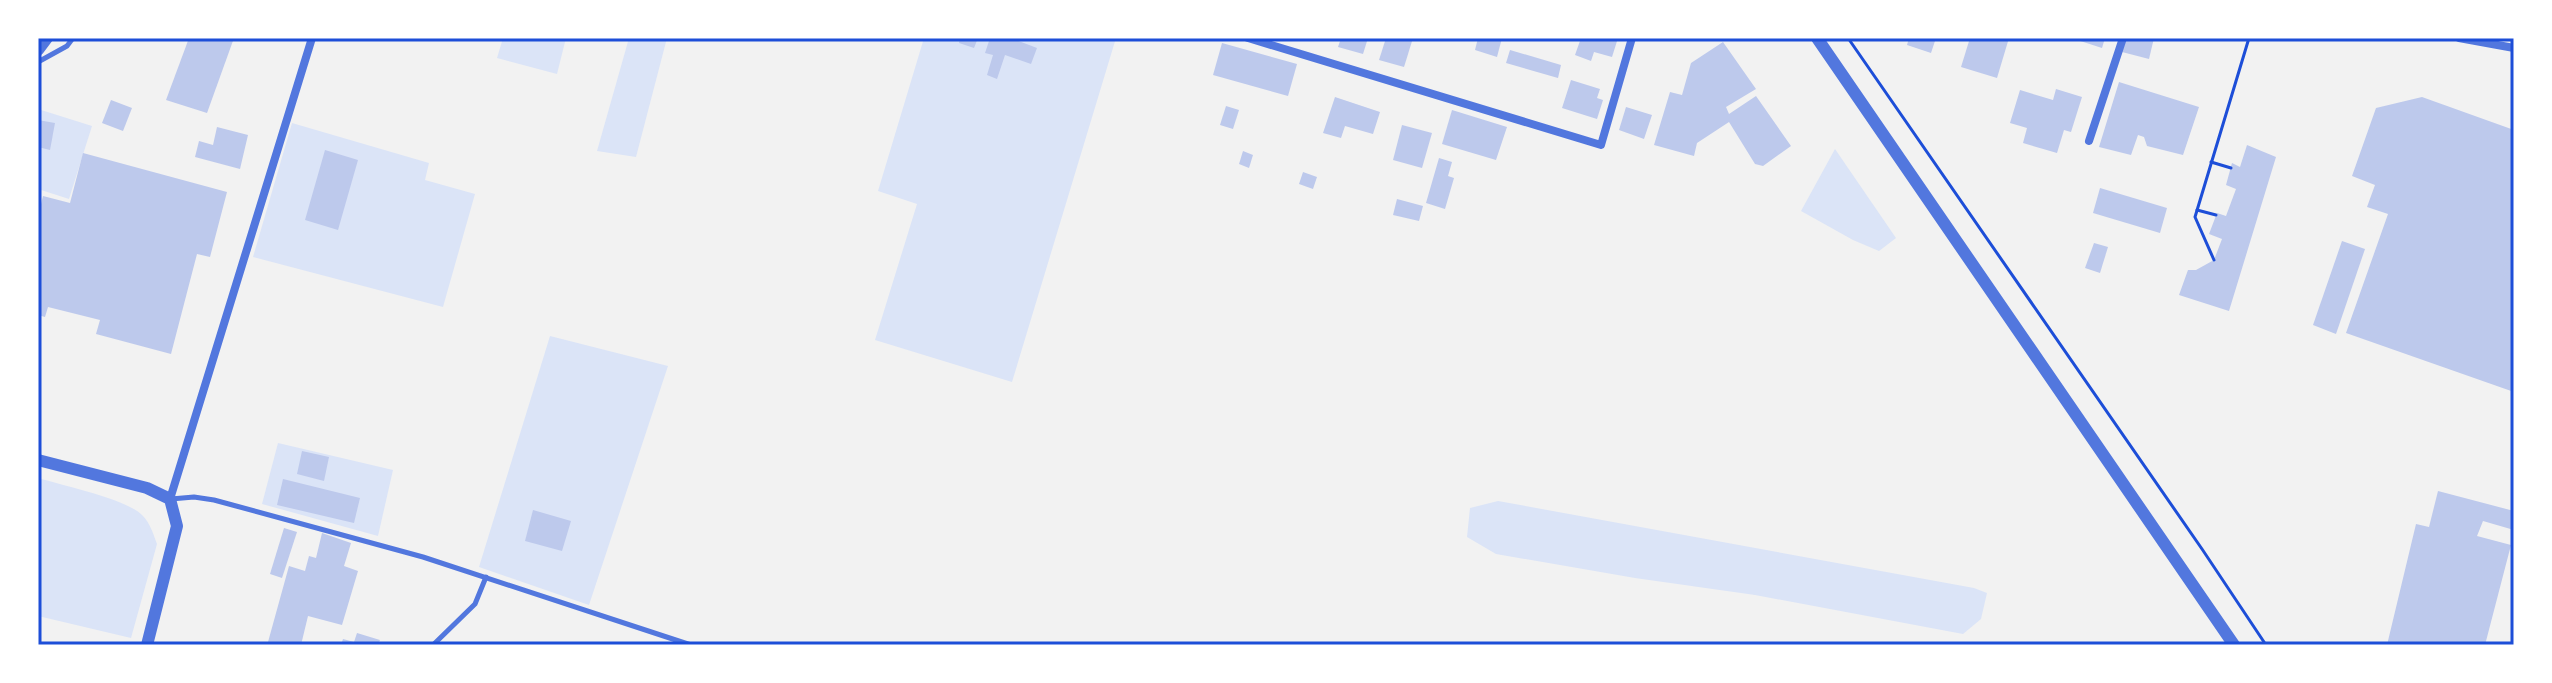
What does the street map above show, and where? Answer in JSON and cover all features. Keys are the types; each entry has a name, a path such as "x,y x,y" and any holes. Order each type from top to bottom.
{"street":[{"path":"38,50 47,38"},
{"path":"147,645 177,526 170,499 312,38"},
{"path":"1248,38 1601,145 1632,38"},
{"path":"2089,141 2123,38"},
{"path":"2459,38 2514,48"},
{"path":"1821,40 2234,645"},
{"path":"38,460 147,488 170,499"}],"lane":[{"path":"38,62 67,46 73,38"},
{"path":"170,499 194,497 378,544 691,645"},
{"path":"433,645 479,599 486,577"}],"path":[{"path":"1848,38 2266,645"},
{"path":"2214,260 2195,217 2249,38"},
{"path":"2211,162 2231,168"},
{"path":"2197,210 2216,215"}],"shaded area":[{"path":"503,38 566,38 557,74 497,58"},
{"path":"629,38 667,38 636,157 597,151"},
{"path":"924,38 1116,38 1012,382 875,340 917,204 878,191"},
{"path":"38,109 92,126 69,199 38,189"},
{"path":"292,123 429,163 425,180 475,194 443,307 253,257"},
{"path":"1835,149 1896,238 1879,251 1801,211"},
{"path":"550,336 668,366 589,605 479,567"},
{"path":"278,443 393,470 378,536 262,504"},
{"path":"38,478 123,503 142,515 149,525 157,544 131,638 38,616"},
{"path":"1498,501 1974,588 1987,593 1981,619 1963,634 1755,595 1496,554 1467,537 1470,508"}],"building":[{"path":"189,38 234,38 207,113 166,100"},
{"path":"960,38 978,38 974,48 959,43"},
{"path":"990,38 1011,38 1037,48 1031,64 1005,55 997,79 987,75 993,55 985,53"},
{"path":"1341,38 1368,38 1363,54 1338,47"},
{"path":"1386,38 1413,38 1404,67 1379,60"},
{"path":"1478,38 1502,38 1497,57 1475,50"},
{"path":"1581,38 1618,38 1612,57 1594,52 1591,61 1575,55"},
{"path":"1909,38 1936,38 1931,53 1907,45"},
{"path":"1970,38 2009,38 1997,78 1961,67"},
{"path":"2071,38 2105,38 2102,48"},
{"path":"2126,38 2154,38 2149,59 2122,52"},
{"path":"1723,42 1756,89 1726,107 1729,114 1756,96 1791,146 1763,166 1755,164 1729,122 1697,143 1694,156 1654,145 1670,92 1682,95 1691,63"},
{"path":"1222,43 1297,64 1288,96 1213,75"},
{"path":"1510,50 1561,65 1558,78 1506,63"},
{"path":"1571,80 1600,89 1597,98 1603,100 1597,119 1562,108"},
{"path":"2119,82 2199,107 2183,155 2147,146 2144,137 2138,135 2131,155 2099,147"},
{"path":"2056,89 2082,97 2071,132 2064,130 2057,153 2023,143 2027,128 2010,123 2020,90 2053,100"},
{"path":"1335,97 1380,112 1373,134 1345,126 1341,138 1323,133"},
{"path":"2422,97 2514,130 2514,392 2346,333 2388,214 2367,207 2375,185 2352,176 2376,108"},
{"path":"111,100 132,108 123,131 102,123"},
{"path":"1226,106 1239,110 1233,129 1220,125"},
{"path":"1626,107 1652,115 1644,139 1619,130"},
{"path":"1452,110 1507,127 1496,160 1442,144"},
{"path":"38,120 55,123 50,150 38,147"},
{"path":"1402,125 1432,133 1422,168 1393,160"},
{"path":"217,127 248,135 240,169 195,157 199,141 213,145"},
{"path":"2247,145 2276,157 2229,311 2179,295 2188,270 2196,270 2214,260 2222,239 2209,234 2217,213 2226,216 2236,189 2226,185 2232,163 2240,167"},
{"path":"325,150 358,160 338,230 305,220"},
{"path":"1243,151 1253,155 1249,168 1239,164"},
{"path":"83,153 227,192 210,257 197,254 171,354 96,334 100,320 48,307 45,317 38,315 38,216 43,196 70,203"},
{"path":"1439,158 1452,162 1448,176 1454,178 1445,209 1426,203"},
{"path":"1303,172 1317,177 1313,189 1299,184"},
{"path":"2100,188 2167,208 2160,233 2093,213"},
{"path":"1397,199 1423,206 1419,221 1393,215"},
{"path":"2342,241 2365,249 2336,334 2313,325"},
{"path":"2094,243 2108,247 2100,273 2085,268"},
{"path":"302,451 329,457 324,481 297,474"},
{"path":"283,479 360,498 354,523 277,505"},
{"path":"2438,491 2514,511 2514,530 2483,521 2477,536 2511,545 2485,645 2387,645 2416,524 2429,527"},
{"path":"533,510 571,521 562,551 525,541"},
{"path":"284,528 297,532 282,578 270,574"},
{"path":"322,533 351,543 344,566 358,571 342,625 308,616 301,645 268,642 289,566 305,571 309,556 316,558"},
{"path":"357,633 380,640 378,645 341,645 343,639 354,642"}]}
